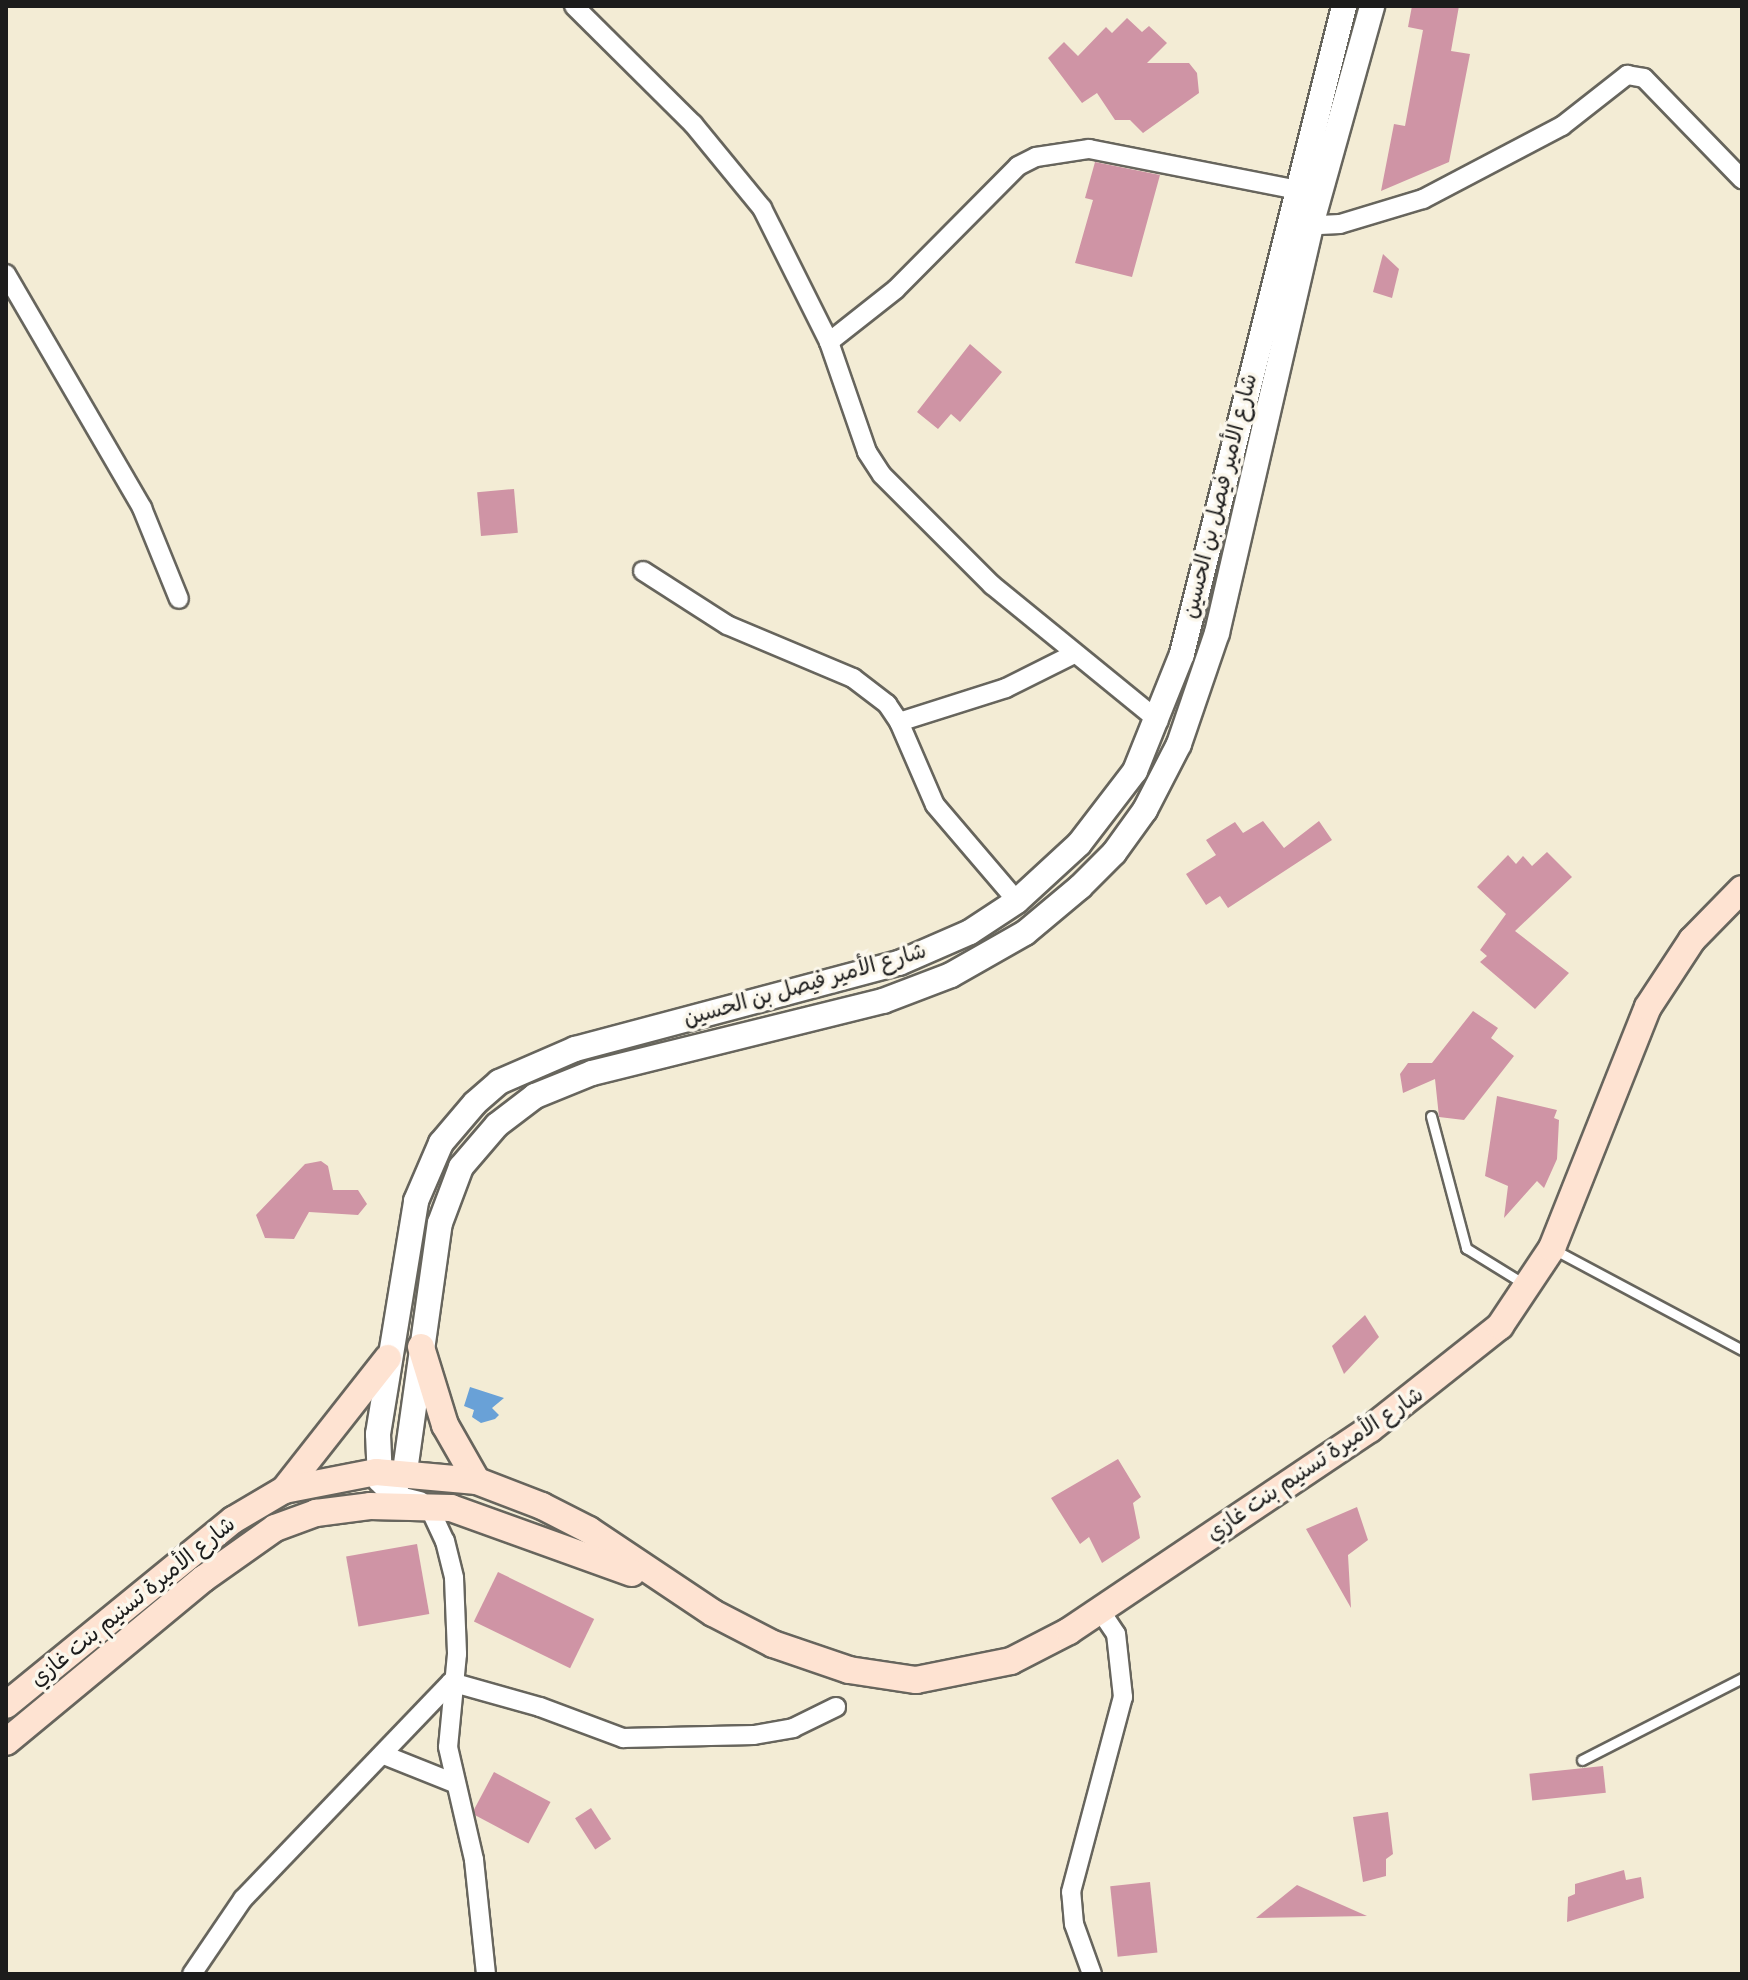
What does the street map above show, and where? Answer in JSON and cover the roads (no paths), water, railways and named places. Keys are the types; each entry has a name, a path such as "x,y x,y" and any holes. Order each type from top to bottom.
{"main road":[{"name":"شارع الأميرة تسنيم بنت غازي","path":"6,1705 161,1574 284,1490 477,1481 589,1530 661,1582 773,1644 888,1678 931,1679 994,1667 1069,1631 1416,1396 1488,1339 1529,1287 1552,1248 1648,1007 1692,940 1742,889"},
{"path":"421,1347 445,1425 477,1481"},
{"path":"284,1490 388,1358"},
{"name":"شارع الأميرة تسنيم بنت غازي","path":"6,1742 254,1541 385,1485 428,1505 483,1517 661,1582"}],"street":[{"path":"574,6 693,124 750,191 773,226 829,342 867,452 882,475 982,576 1072,655 1159,721"},
{"name":"شارع الأمير فيصل بن الحسين","path":"385,1485 388,1358 416,1201 428,1169 458,1122 499,1082 621,1034 899,963 970,932 1017,901 1105,813 1135,771 1159,721 1182,654 1285,225 1344,6"},
{"name":"شارع الأمير فيصل بن الحسين","path":"385,1485 421,1347 433,1254 452,1187 480,1142 525,1104 592,1073 916,991 1025,933 1114,853 1169,765 1203,680 1311,227 1372,6"},
{"path":"1285,225 1311,227 1370,216 1483,172 1562,126 1627,75 1644,78 1742,179"},
{"path":"829,342 896,289 1018,166 1036,157 1089,149 1320,196"},
{"path":"6,274 142,508 179,599"},
{"path":"643,571 727,625 853,678 887,704 899,722 935,805 1017,901"},
{"path":"899,722 1006,688 1072,655"},
{"path":"428,1505 445,1541 454,1578 458,1629 447,1729 454,1783 474,1860 486,1974"},
{"path":"1092,1974 1074,1924 1071,1892 1123,1697 1116,1634 1099,1609"},
{"path":"451,1682 540,1707 623,1738 754,1735 793,1728 836,1707"},
{"path":"192,1974 243,1899 451,1682"},
{"path":"384,1755 454,1783"}],"lane":[{"path":"1431,1116 1466,1248 1529,1287"},
{"path":"1552,1248 1742,1350"},
{"path":"1582,1760 1742,1678"}],"water":[{"path":"470,1387 504,1398 492,1408 499,1415 495,1419 481,1423 472,1417 474,1410 464,1406"}]}
